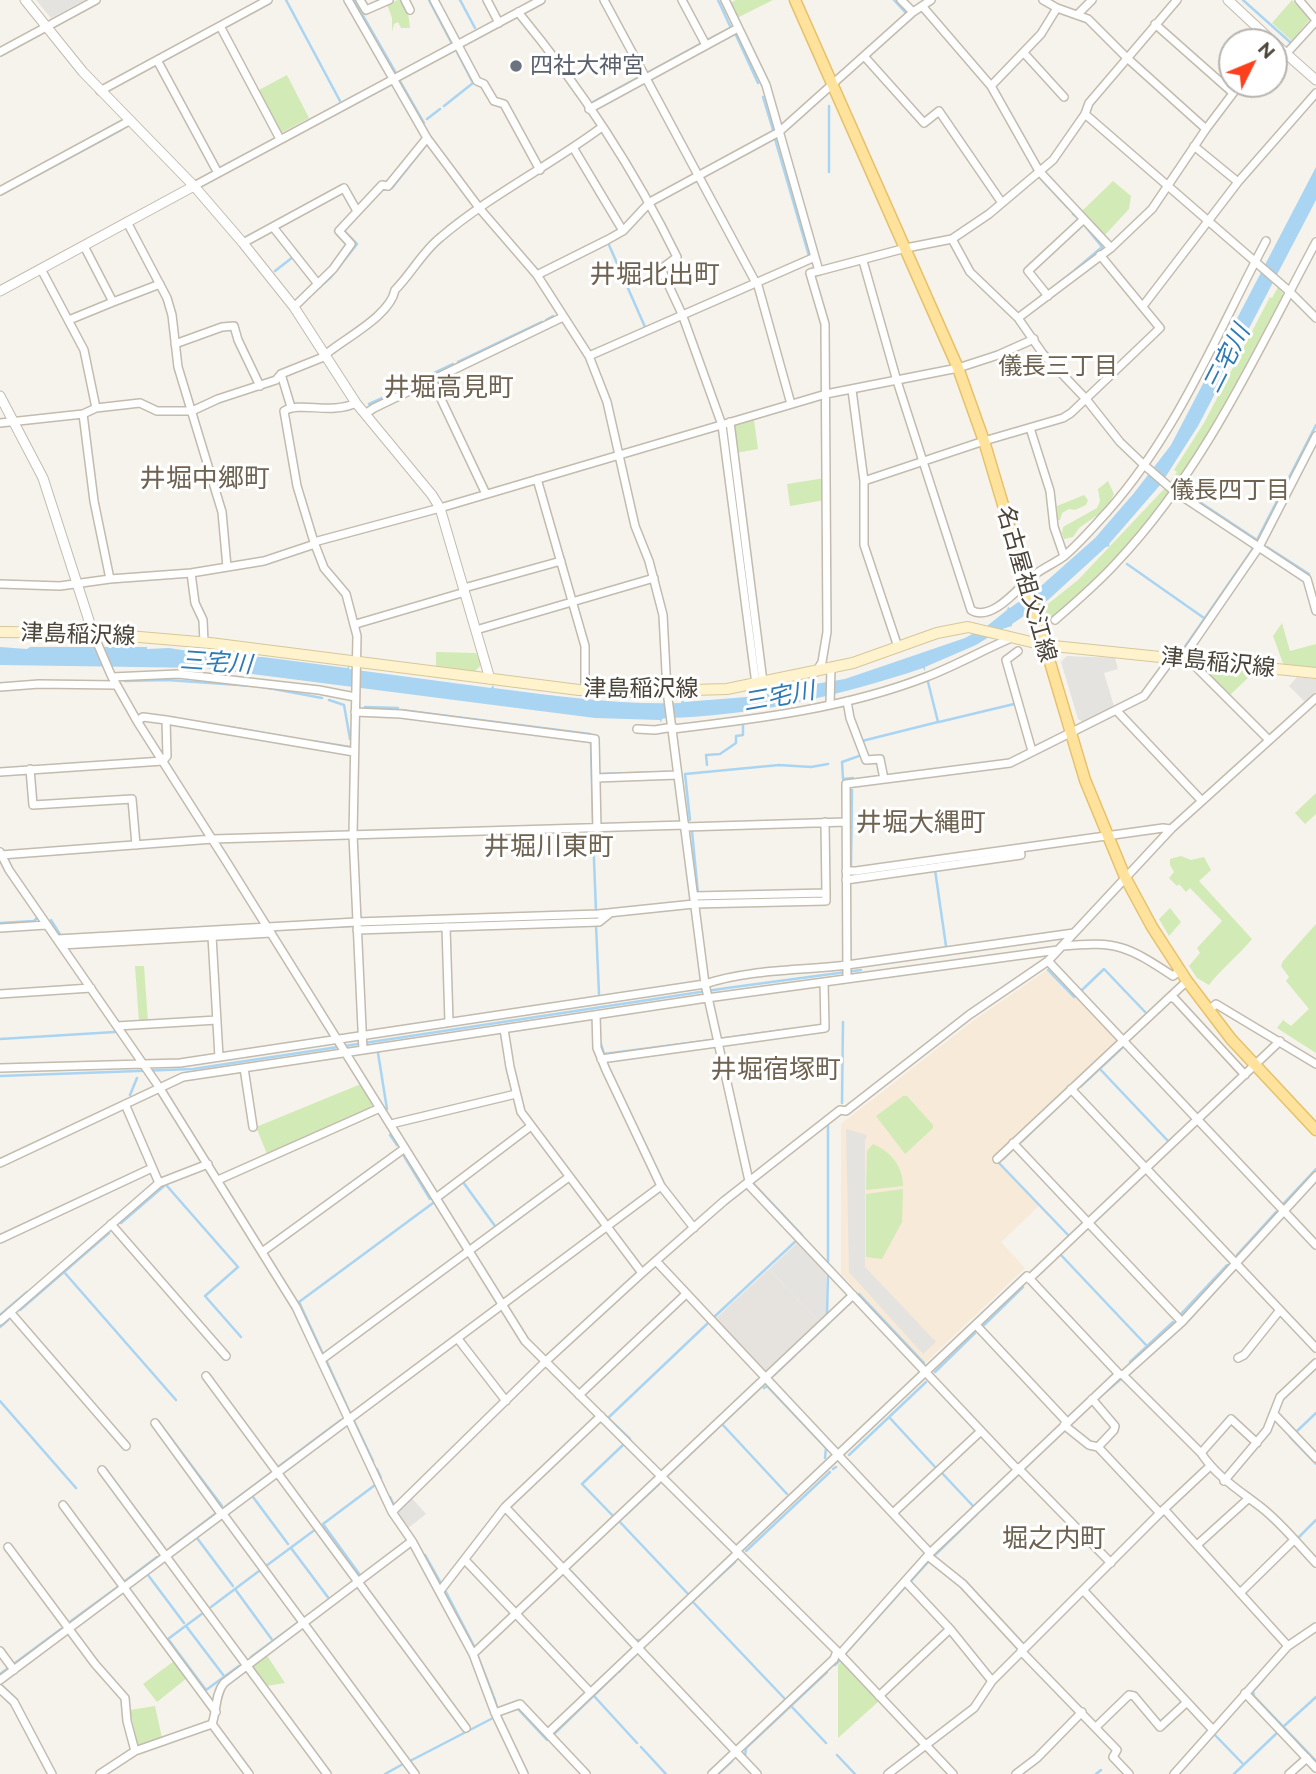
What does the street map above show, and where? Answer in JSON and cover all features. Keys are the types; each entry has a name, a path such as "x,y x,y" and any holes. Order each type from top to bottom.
{"main road":[{"name":"名古屋祖父江線","path":"795,0 958,368 984,441 1085,780 1125,877 1152,927 1209,1010 1255,1065 1316,1130"},
{"name":"津島稲沢線","path":"0,632 93,633 204,642 585,690 727,689 830,670 947,631 968,627 1044,645 1316,673"}],"street":[{"path":"25,0 100,91 194,186 243,243 294,307 356,402 420,479 439,508 490,679"},
{"path":"0,52 96,0"},
{"path":"100,91 268,0"},
{"path":"348,0 428,138 480,209 537,275 589,356 607,402 635,526 649,561 663,615 667,691 706,991 748,1182 981,1431 1111,1563"},
{"path":"360,0 366,10 389,0"},
{"path":"405,0 410,10"},
{"path":"434,0 477,81 484,84 494,101 504,104 540,170"},
{"path":"487,0 499,23"},
{"path":"0,291 541,0"},
{"path":"604,0 756,282 792,404"},
{"path":"682,0 706,45"},
{"path":"724,0 766,85 818,271"},
{"path":"901,0 913,12"},
{"path":"537,275 623,230 650,202 779,132 913,12 931,0"},
{"path":"1043,0 1088,19 1126,57 1206,128"},
{"path":"1077,15 1092,0"},
{"path":"816,672 822,662 827,632 825,324 810,273 952,239 1002,203 1053,160 1085,114 1089,103 1177,0"},
{"path":"1228,0 1258,28"},
{"path":"1288,52 1316,21 1299,0"},
{"path":"923,7 991,86 1039,171 1111,248"},
{"path":"991,86 1041,34 1057,8"},
{"path":"518,12 555,57 620,151 650,202 677,257 661,269 726,424 760,683"},
{"path":"1155,24 1218,80"},
{"path":"220,26 280,139"},
{"path":"589,109 738,28"},
{"path":"1024,53 1064,97"},
{"path":"864,56 924,123 939,111 1002,203"},
{"path":"1288,56 1316,80"},
{"path":"157,60 218,173"},
{"path":"1143,306 1238,182 1316,93"},
{"path":"1018,318 1111,248 1152,209 1229,98"},
{"path":"1085,114 1210,221 1316,318"},
{"path":"0,191 129,121"},
{"path":"0,422 83,414 96,408 140,403 157,411 192,411 218,399 276,380 281,374 326,355 365,328 393,299 395,290 435,242 480,209 574,149 602,127"},
{"path":"294,307 333,269 351,244 338,231 382,185 388,186 428,138"},
{"path":"1194,146 1238,182"},
{"path":"574,149 623,230"},
{"path":"243,243 344,188 357,211"},
{"path":"1048,296 1028,271 1084,219"},
{"path":"127,222 167,298 172,315 176,357 222,512 227,567"},
{"path":"273,227 318,284"},
{"path":"952,239 970,272 1018,318 1043,354 1086,399 1120,442 1171,488 1307,579 1316,611"},
{"path":"863,261 897,381 971,610 977,614 990,611 1064,556 1108,511 1144,465 1160,443 1266,241"},
{"path":"1055,620 1117,563 1231,403 1286,289 1316,242"},
{"path":"84,246 113,302"},
{"path":"864,481 1063,418 1086,399 1160,328 1100,255"},
{"path":"589,356 815,257"},
{"path":"41,269 84,350 96,408"},
{"path":"69,320 160,284"},
{"path":"365,414 563,317"},
{"path":"175,344 222,327 234,326 237,340 260,386"},
{"path":"0,584 78,584 191,573 264,561 315,543 826,394 958,368 998,355 1034,339"},
{"path":"281,374 291,407"},
{"path":"432,380 486,494"},
{"path":"852,390 864,481 863,545 898,647"},
{"path":"0,396 43,478 93,633 111,676 136,721 213,839 525,1341 838,1653 953,1774"},
{"path":"356,402 337,409 291,407 284,411 297,486 315,543 324,568 346,594 356,624 353,835 362,1043"},
{"path":"83,414 94,501 110,579"},
{"path":"1030,428 1050,491 1055,527 1064,556"},
{"path":"846,972 846,784 1010,763 1144,696 1177,658 1259,547 1316,436"},
{"path":"537,479 585,646 585,690"},
{"path":"356,624 561,561"},
{"path":"191,573 195,603 203,620 204,642"},
{"path":"1307,579 1316,576"},
{"path":"476,630 653,579"},
{"path":"637,729 655,730 749,720 830,702 847,701 925,678 1006,638"},
{"path":"1018,650 1006,660 1032,751"},
{"path":"1196,660 1196,667 1269,740"},
{"path":"830,670 830,702"},
{"path":"111,676 178,674 356,694"},
{"path":"0,687 38,684 116,685"},
{"path":"392,1513 546,1361 642,1273 748,1182 840,1110 846,1111 969,1015 1048,961 1171,829 1316,698"},
{"path":"847,701 850,718 866,760 880,759 884,779"},
{"path":"1115,710 1202,801"},
{"path":"355,712 401,714 595,739 597,829"},
{"path":"136,721 143,716 354,752"},
{"path":"0,772 163,761 167,756 166,720"},
{"path":"30,769 33,805 132,799 136,845"},
{"path":"596,778 678,775"},
{"path":"59,942 480,922 610,913 694,900 826,901 825,822"},
{"path":"524,1774 495,1713 473,1654 412,1541 392,1513 296,1307 159,1087 46,925 1,853 213,839 846,822"},
{"path":"846,875 1020,848 1171,829"},
{"path":"356,926 446,927 480,922"},
{"path":"0,928 46,925"},
{"path":"446,927 449,1022"},
{"path":"163,936 212,936 270,930"},
{"path":"0,1163 183,1077 244,1068 449,1022 706,991 824,982 846,972 1074,933"},
{"path":"212,936 219,1057"},
{"path":"0,1068 147,1069 219,1057 503,1029 596,1015 706,991 728,976 749,973 846,972 1104,943 1137,952 1173,976 1184,976"},
{"path":"1048,961 1316,1245"},
{"path":"997,1158 1170,997 1184,976"},
{"path":"601,1059 825,1028 824,982"},
{"path":"0,994 91,988"},
{"path":"1170,997 1175,999 1245,1075"},
{"path":"1209,1010 1216,1004 1316,1065"},
{"path":"596,1015 597,1048 601,1059 662,1186 694,1228"},
{"path":"117,1026 217,1020"},
{"path":"503,1029 521,1112 642,1273"},
{"path":"1029,1279 1280,1041"},
{"path":"244,1068 253,1127"},
{"path":"1071,1089 1316,1348"},
{"path":"391,1125 516,1094"},
{"path":"125,1104 159,1183"},
{"path":"218,1180 380,1108"},
{"path":"436,1198 531,1126"},
{"path":"1013,1143 1182,1322"},
{"path":"262,1252 405,1148"},
{"path":"0,1321 159,1183 208,1164"},
{"path":"0,1239 152,1168"},
{"path":"712,1774 830,1663 929,1554 1092,1399 1182,1322 1316,1176"},
{"path":"321,1360 569,1177"},
{"path":"0,1680 662,1186"},
{"path":"111,1224 226,1356"},
{"path":"656,1261 929,1554 963,1584 1096,1727 1117,1750 1113,1757 1129,1774"},
{"path":"548,1733 1027,1276 1200,1453 1209,1467 1264,1510 1316,1563"},
{"path":"579,1395 686,1294"},
{"path":"473,1654 853,1296"},
{"path":"1238,1358 1244,1355 1280,1310"},
{"path":"10,1312 126,1446"},
{"path":"976,1325 1066,1424 1089,1445 1098,1447 1197,1545 1288,1646"},
{"path":"458,1339 506,1401"},
{"path":"1224,1481 1267,1430 1280,1396 1316,1363"},
{"path":"206,1376 466,1728"},
{"path":"1092,1399 1115,1426 1098,1447"},
{"path":"1274,1414 1316,1458"},
{"path":"440,1591 505,1507 601,1416"},
{"path":"1200,1453 1231,1419 1257,1443"},
{"path":"155,1423 415,1774"},
{"path":"893,1513 981,1431"},
{"path":"888,1774 974,1708 992,1681 1022,1650 1209,1467"},
{"path":"103,1470 327,1774"},
{"path":"1197,1545 1249,1498"},
{"path":"63,1504 217,1712"},
{"path":"505,1507 757,1774"},
{"path":"1240,1593 1294,1540"},
{"path":"100,1774 135,1751 212,1724 217,1712 220,1688 224,1683 412,1541"},
{"path":"8,1547 95,1664 125,1698 127,1721 135,1751"},
{"path":"465,1560 590,1692"},
{"path":"905,1581 950,1629 992,1681"},
{"path":"1083,1590 1213,1730"},
{"path":"1174,1774 1288,1646 1316,1627"},
{"path":"879,1696 950,1629"},
{"path":"0,1651 14,1670"},
{"path":"0,1689 14,1702 52,1774"},
{"path":"1245,1693 1316,1768"},
{"path":"1096,1727 1129,1695 1134,1696 1160,1727 1187,1702"},
{"path":"495,1713 520,1704 586,1774"},
{"path":"1016,1774 1037,1758 1082,1712"},
{"path":"212,1724 249,1774"},
{"path":"1289,1774 1307,1758"}],"shaded area":[{"path":"36,0 85,0 51,18"},
{"path":"1067,656 1115,658 1118,669 1104,673 1114,706 1083,722 1078,719 1061,662"},
{"path":"1297,677 1316,679 1316,692 1305,702 1289,686"},
{"path":"1047,970 1116,1039 1116,1043 994,1158 1039,1206 1001,1242 1025,1268 925,1363 841,1274 841,1124 973,1021"},
{"path":"846,1129 867,1135 865,1267 936,1342 923,1354 849,1272"},
{"path":"799,1241 826,1270 826,1317 820,1323 769,1269"},
{"path":"769,1269 820,1323 768,1372 764,1372 715,1319"},
{"path":"411,1497 426,1514 407,1529 398,1514"}],"green space":[{"path":"402,0 408,12 410,28 401,28 398,22 394,24 392,32 392,18 387,4"},
{"path":"736,0 773,0 737,18 730,3"},
{"path":"1292,0 1310,19 1292,41 1288,37 1288,28 1278,28 1272,23"},
{"path":"287,75 309,118 281,133 257,91"},
{"path":"1113,181 1131,196 1129,209 1104,236 1082,211"},
{"path":"1278,287 1285,296 1228,403 1175,484 1169,483 1177,472 1174,470 1204,423 1270,297 1272,298"},
{"path":"754,420 758,449 736,453 733,428"},
{"path":"825,478 825,500 790,506 787,484"},
{"path":"1108,481 1114,494 1106,509 1079,528 1073,537 1064,539 1063,527 1097,508 1100,501 1098,489"},
{"path":"1165,488 1171,492 1138,535 1115,561 1048,622 1043,608 1078,580"},
{"path":"1084,495 1088,500 1086,505 1075,510 1069,509 1062,513 1058,520 1057,506"},
{"path":"1282,623 1290,651 1316,644 1316,669 1284,666 1273,636"},
{"path":"436,652 476,653 481,665 474,672 436,666"},
{"path":"1210,668 1253,673 1229,696 1206,672"},
{"path":"1316,793 1316,814 1305,824 1295,813"},
{"path":"1181,856 1191,860 1204,857 1211,870 1199,881 1252,939 1209,985 1197,978 1189,966 1200,953 1197,948 1222,921 1190,888 1186,892 1169,878 1174,872 1170,859"},
{"path":"1170,908 1181,922 1169,936 1159,919"},
{"path":"1316,924 1316,1053 1277,1028 1283,1020 1291,1026 1309,1009 1286,981 1289,977 1281,966"},
{"path":"135,966 144,966 148,1022 139,1022"},
{"path":"361,1084 373,1103 371,1107 267,1154 256,1127"},
{"path":"903,1096 907,1096 933,1125 905,1154 876,1116"},
{"path":"873,1144 894,1160 901,1172 903,1186 866,1190 867,1151"},
{"path":"903,1189 902,1222 882,1259 866,1257 866,1194"},
{"path":"266,1654 285,1683 266,1686 253,1668 253,1663"},
{"path":"174,1661 187,1678 157,1702 143,1684"},
{"path":"842,1661 879,1701 838,1738 838,1665"},
{"path":"155,1706 162,1738 138,1746 130,1710"}],"water":[{"name":"三宅川","path":"1316,167 1316,200 1198,426 1161,484 1110,546 1048,600 1012,626 925,667 925,671 923,668 796,703 731,713 666,718 662,719 661,723 660,720 595,718 205,668 0,665 0,647 147,647 201,653 203,647 205,654 263,657 347,668 349,666 349,669 491,688 493,685 494,688 564,697 634,703 681,703 682,698 684,702 759,696 845,679 965,638 987,626 1008,607 1041,586 1095,538 1171,445"}],"waterway":[{"path":"286,0 340,101"},
{"path":"354,0 396,73"},
{"path":"429,0 451,42"},
{"path":"460,0 475,28"},
{"path":"707,40 731,28 718,0"},
{"path":"894,0 905,12"},
{"path":"1243,0 1290,42"},
{"path":"735,33 758,83"},
{"path":"647,73 700,44"},
{"path":"444,106 473,83 457,52"},
{"path":"593,102 641,76"},
{"path":"400,81 424,123"},
{"path":"763,97 773,130"},
{"path":"829,106 829,172"},
{"path":"427,119 440,109"},
{"path":"0,195 121,130"},
{"path":"775,139 809,256"},
{"path":"381,190 392,188 426,145"},
{"path":"1041,179 1068,208"},
{"path":"1073,214 1078,218"},
{"path":"1075,270 1102,247 1085,226"},
{"path":"313,293 331,277 357,244 345,232 345,228"},
{"path":"609,245 645,327"},
{"path":"275,271 293,257"},
{"path":"1051,289 1074,271"},
{"path":"546,320 553,316"},
{"path":"458,362 542,322"},
{"path":"403,388 453,364"},
{"path":"369,404 398,391"},
{"path":"1257,540 1316,425"},
{"path":"732,464 754,645"},
{"path":"1186,489 1192,497 1257,540"},
{"path":"1180,654 1254,547"},
{"path":"1267,547 1309,574"},
{"path":"1127,564 1204,618"},
{"name":"三宅川","path":"125,681 167,680 253,686"},
{"path":"862,741 938,722 928,682"},
{"path":"263,687 322,698"},
{"path":"329,700 344,705 350,739"},
{"path":"939,722 1014,704"},
{"path":"365,707 398,708"},
{"path":"401,710 590,734"},
{"name":"三宅川","path":"707,765 706,755 720,754 736,743 736,736 743,735 743,725"},
{"path":"230,727 286,737"},
{"path":"312,741 350,747"},
{"path":"591,743 593,823"},
{"path":"853,778 843,779 842,762 859,756"},
{"path":"690,820 685,774 779,765 811,767 828,764"},
{"path":"600,774 665,772"},
{"path":"851,867 852,790"},
{"path":"692,831 698,893"},
{"path":"593,835 596,911"},
{"path":"851,874 997,855"},
{"path":"935,870 946,946"},
{"path":"699,900 824,897"},
{"path":"0,923 34,921 37,918"},
{"path":"483,922 596,919"},
{"path":"51,920 61,936"},
{"path":"362,926 476,922"},
{"path":"596,925 599,994"},
{"path":"325,927 353,926"},
{"path":"1081,991 1104,969 1147,1014"},
{"path":"0,1076 193,1069 861,970"},
{"path":"1048,970 1074,997"},
{"path":"842,1103 843,1022"},
{"path":"720,1039 790,1029"},
{"path":"0,1039 115,1032"},
{"path":"600,1041 604,1054 712,1040"},
{"path":"1080,1087 1122,1048"},
{"path":"378,1053 387,1109"},
{"path":"1099,1068 1169,1142"},
{"path":"130,1095 137,1078"},
{"path":"1021,1142 1068,1097"},
{"path":"828,1124 828,1262"},
{"path":"390,1135 397,1145"},
{"path":"1003,1159 1012,1150"},
{"path":"404,1156 430,1199"},
{"path":"999,1163 1069,1236"},
{"path":"1284,1203 1316,1169"},
{"path":"754,1181 802,1235"},
{"path":"443,1197 463,1182 495,1226"},
{"path":"121,1223 164,1186"},
{"path":"167,1186 238,1267 205,1296 241,1337"},
{"path":"323,1354 299,1302 433,1203"},
{"path":"1237,1255 1276,1212"},
{"path":"20,1310 109,1233"},
{"path":"713,1318 797,1240"},
{"path":"1060,1254 1147,1346"},
{"path":"1181,1314 1227,1265"},
{"path":"64,1272 176,1400"},
{"path":"827,1316 828,1272"},
{"path":"984,1325 1023,1287"},
{"path":"0,1315 27,1292"},
{"path":"859,1294 924,1363"},
{"path":"836,1316 851,1302"},
{"path":"0,1327 8,1320"},
{"path":"1130,1362 1173,1322"},
{"path":"630,1439 608,1418 708,1323"},
{"path":"799,1351 828,1324"},
{"path":"935,1372 975,1333"},
{"path":"774,1375 795,1355"},
{"path":"327,1362 350,1413"},
{"path":"1102,1395 1121,1379"},
{"path":"849,1455 926,1382"},
{"path":"668,1475 763,1385"},
{"path":"764,1388 767,1386 826,1448 825,1458"},
{"path":"0,1401 76,1488"},
{"path":"1280,1415 1296,1432 1316,1413"},
{"path":"889,1417 936,1468"},
{"path":"278,1467 341,1420"},
{"path":"158,1421 222,1506"},
{"path":"354,1421 373,1461"},
{"path":"722,1424 787,1494"},
{"path":"1290,1437 1316,1464"},
{"path":"614,1517 582,1484 624,1444"},
{"path":"1024,1469 1033,1460"},
{"path":"105,1468 165,1549"},
{"path":"377,1469 381,1478"},
{"path":"225,1507 272,1472"},
{"path":"746,1551 830,1472"},
{"path":"941,1472 973,1506"},
{"path":"981,1510 1019,1474"},
{"path":"659,1484 619,1521 689,1595"},
{"path":"360,1575 323,1524 375,1485"},
{"path":"253,1497 288,1544"},
{"path":"390,1497 394,1505"},
{"path":"170,1548 215,1514"},
{"path":"934,1556 977,1514"},
{"path":"1298,1538 1316,1520"},
{"path":"266,1566 316,1529"},
{"path":"197,1538 233,1586"},
{"path":"291,1548 330,1600"},
{"path":"425,1555 442,1585"},
{"path":"125,1581 157,1557"},
{"path":"911,1581 929,1561"},
{"path":"671,1621 735,1562"},
{"path":"211,1607 259,1571"},
{"path":"571,1571 635,1640 640,1640"},
{"path":"148,1575 184,1623"},
{"path":"71,1621 119,1586"},
{"path":"846,1653 906,1586"},
{"path":"235,1589 273,1641"},
{"path":"446,1592 475,1648"},
{"path":"692,1601 785,1699"},
{"path":"203,1613 168,1639 206,1690 239,1666"},
{"path":"251,1657 296,1624"},
{"path":"186,1626 224,1676"},
{"path":"15,1663 61,1629"},
{"path":"477,1654 493,1695"},
{"path":"619,1672 634,1656"},
{"path":"835,1665 840,1660"},
{"path":"0,1674 7,1669"},
{"path":"745,1756 746,1748 827,1672"},
{"path":"554,1734 616,1674"},
{"path":"1263,1680 1253,1691 1254,1696 1316,1761"},
{"path":"594,1696 637,1743"},
{"path":"494,1697 497,1707"},
{"path":"1283,1727 1316,1697"},
{"path":"792,1707 826,1743"},
{"path":"513,1709 518,1709 547,1740 549,1739"},
{"path":"419,1774 410,1761 493,1718"},
{"path":"1234,1774 1278,1732"},
{"path":"1214,1734 1243,1764"},
{"path":"641,1747 666,1774"},
{"path":"837,1755 855,1774"},
{"path":"718,1774 732,1761"},
{"path":"385,1774 403,1764"},
{"path":"1096,1774 1101,1770"}],"place":[{"name":"四社大神宮","path":"516,66"}],"district":[{"name":"井堀北出町","path":"655,275"},
{"name":"儀長三丁目","path":"1058,367"},
{"name":"井堀高見町","path":"449,388"},
{"name":"井堀中郷町","path":"205,479"},
{"name":"儀長四丁目","path":"1230,491"},
{"name":"井堀大縄町","path":"921,823"},
{"name":"井堀川東町","path":"549,847"},
{"name":"井堀宿塚町","path":"776,1070"},
{"name":"堀之内町","path":"1054,1539"}]}
